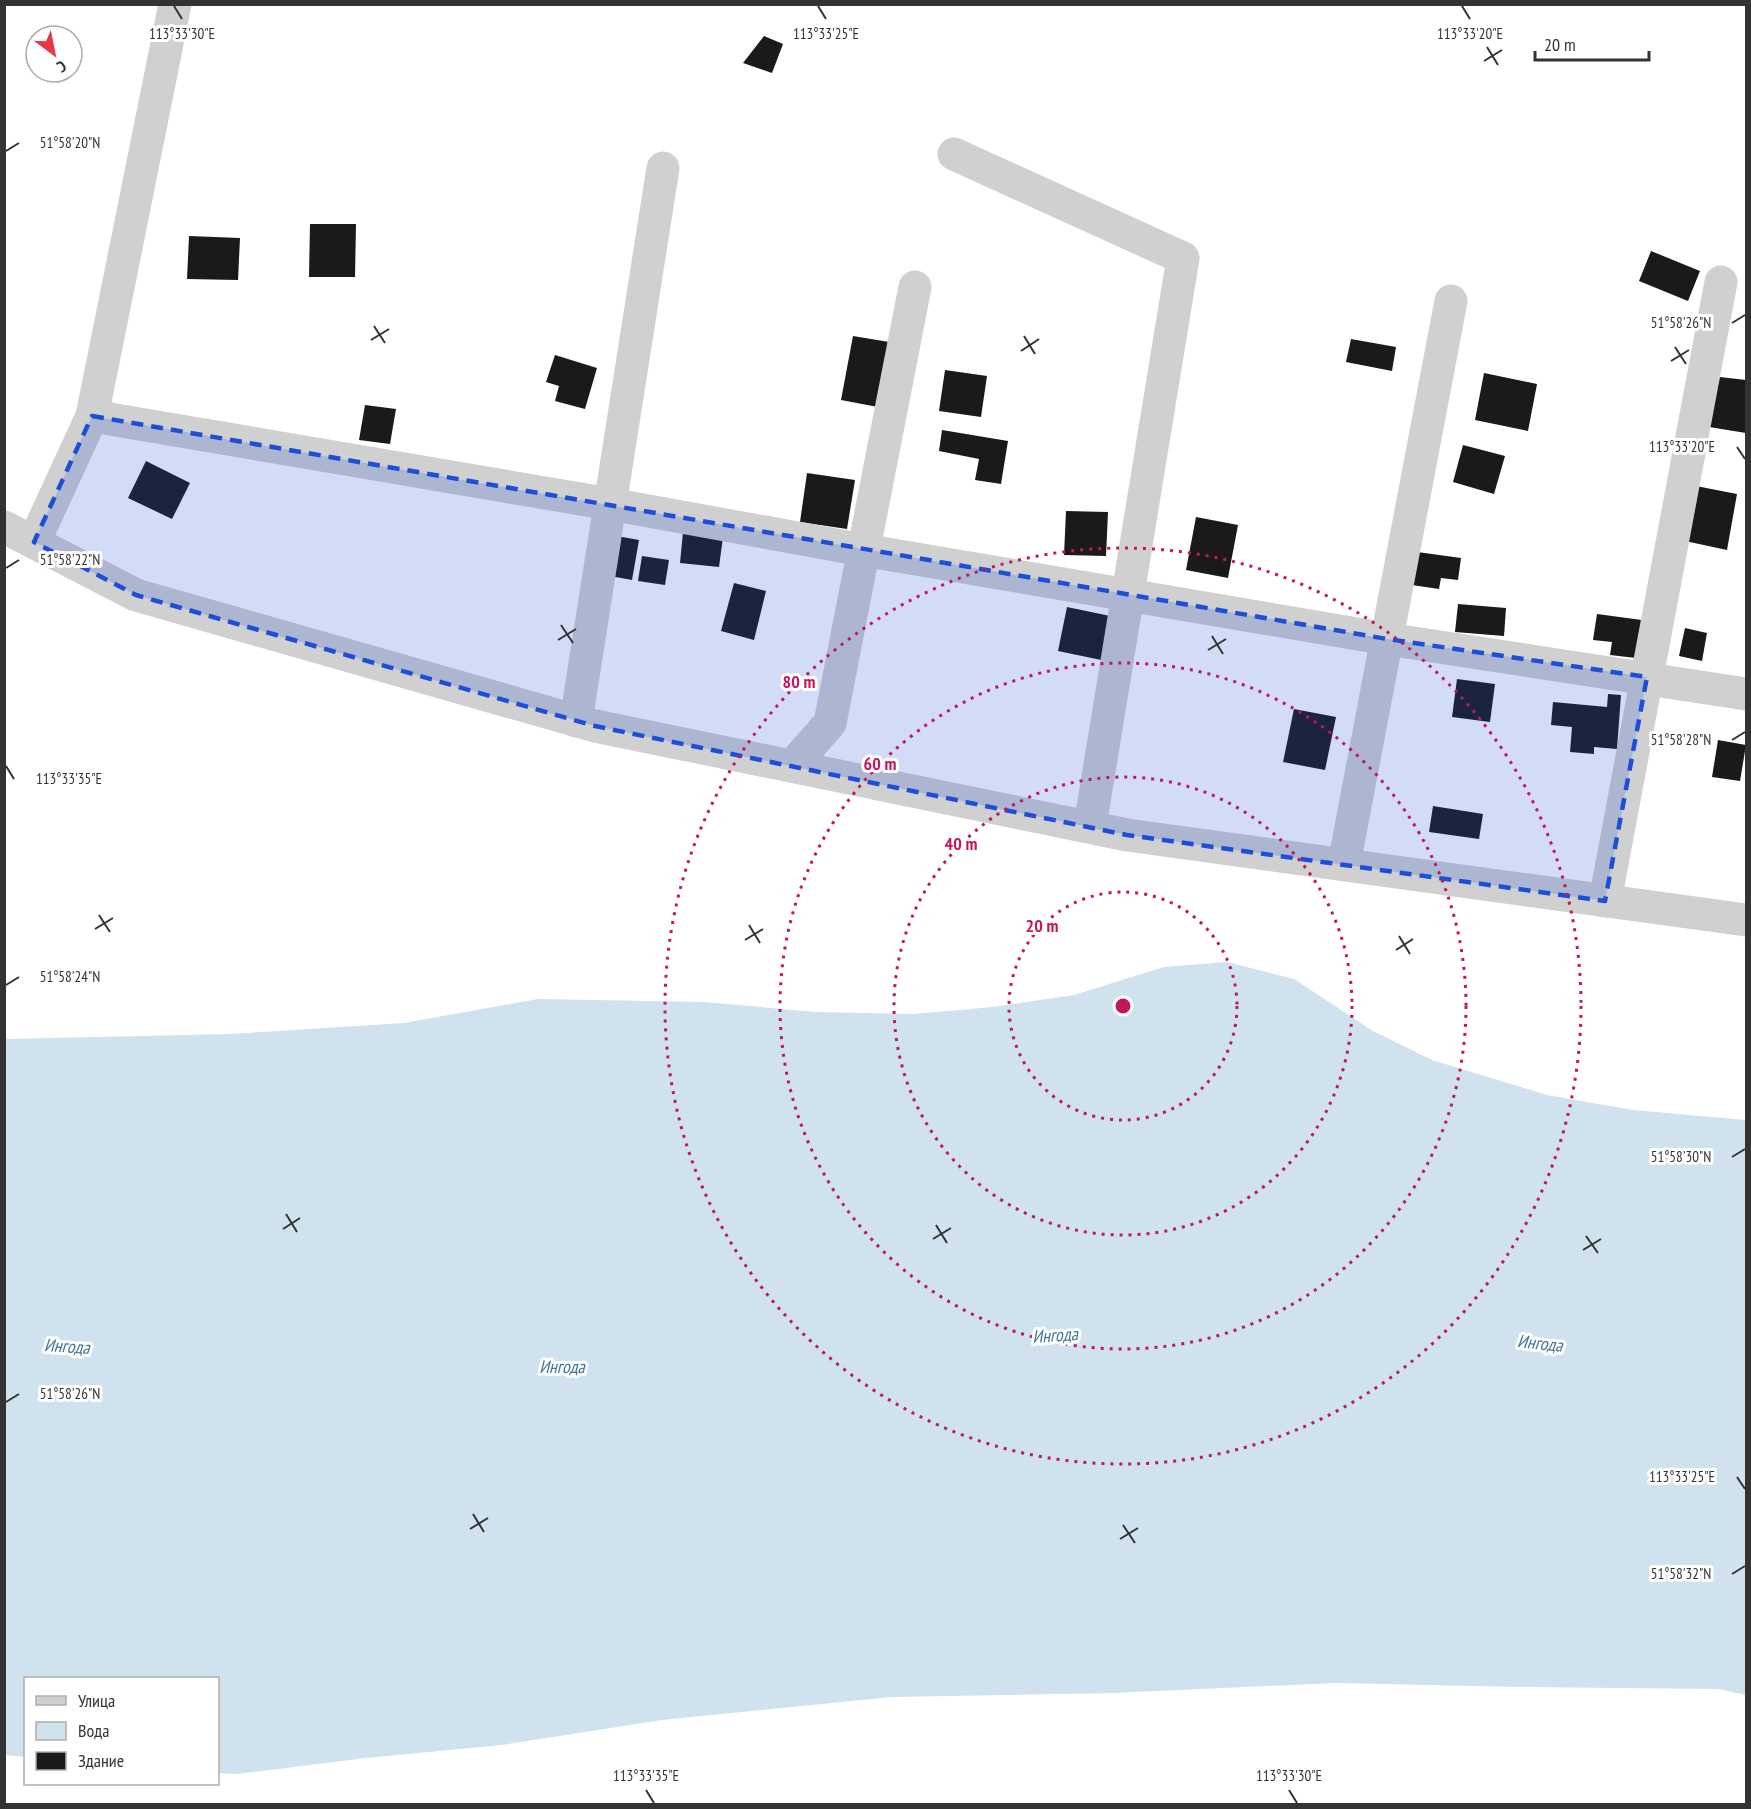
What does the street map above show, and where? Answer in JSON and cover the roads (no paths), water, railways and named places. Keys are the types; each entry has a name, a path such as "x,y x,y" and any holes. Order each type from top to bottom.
{"street":[{"path":"34,542 92,416 175,4"},
{"path":"954,154 1183,258 1090,826"},
{"path":"576,721 663,168"},
{"path":"1605,901 1721,282"},
{"path":"792,766 830,723 915,287"},
{"path":"1344,864 1451,301"},
{"path":"92,416 1387,639 1647,677 1746,694"},
{"path":"4,526 136,595 595,726 1128,835 1746,920"}],"water":[{"name":"Ингода","path":"1227,962 1294,979 1373,1031 1432,1060 1547,1095 1633,1110 1746,1120 1746,1695 1719,1689 1336,1683 1113,1693 892,1697 662,1720 502,1745 366,1758 237,1774 219,1773 219,1677 24,1677 24,1757 5,1755 5,1039 231,1034 404,1023 538,999 704,1002 816,1012 913,1014 993,1007 1074,995 1164,967"}]}
